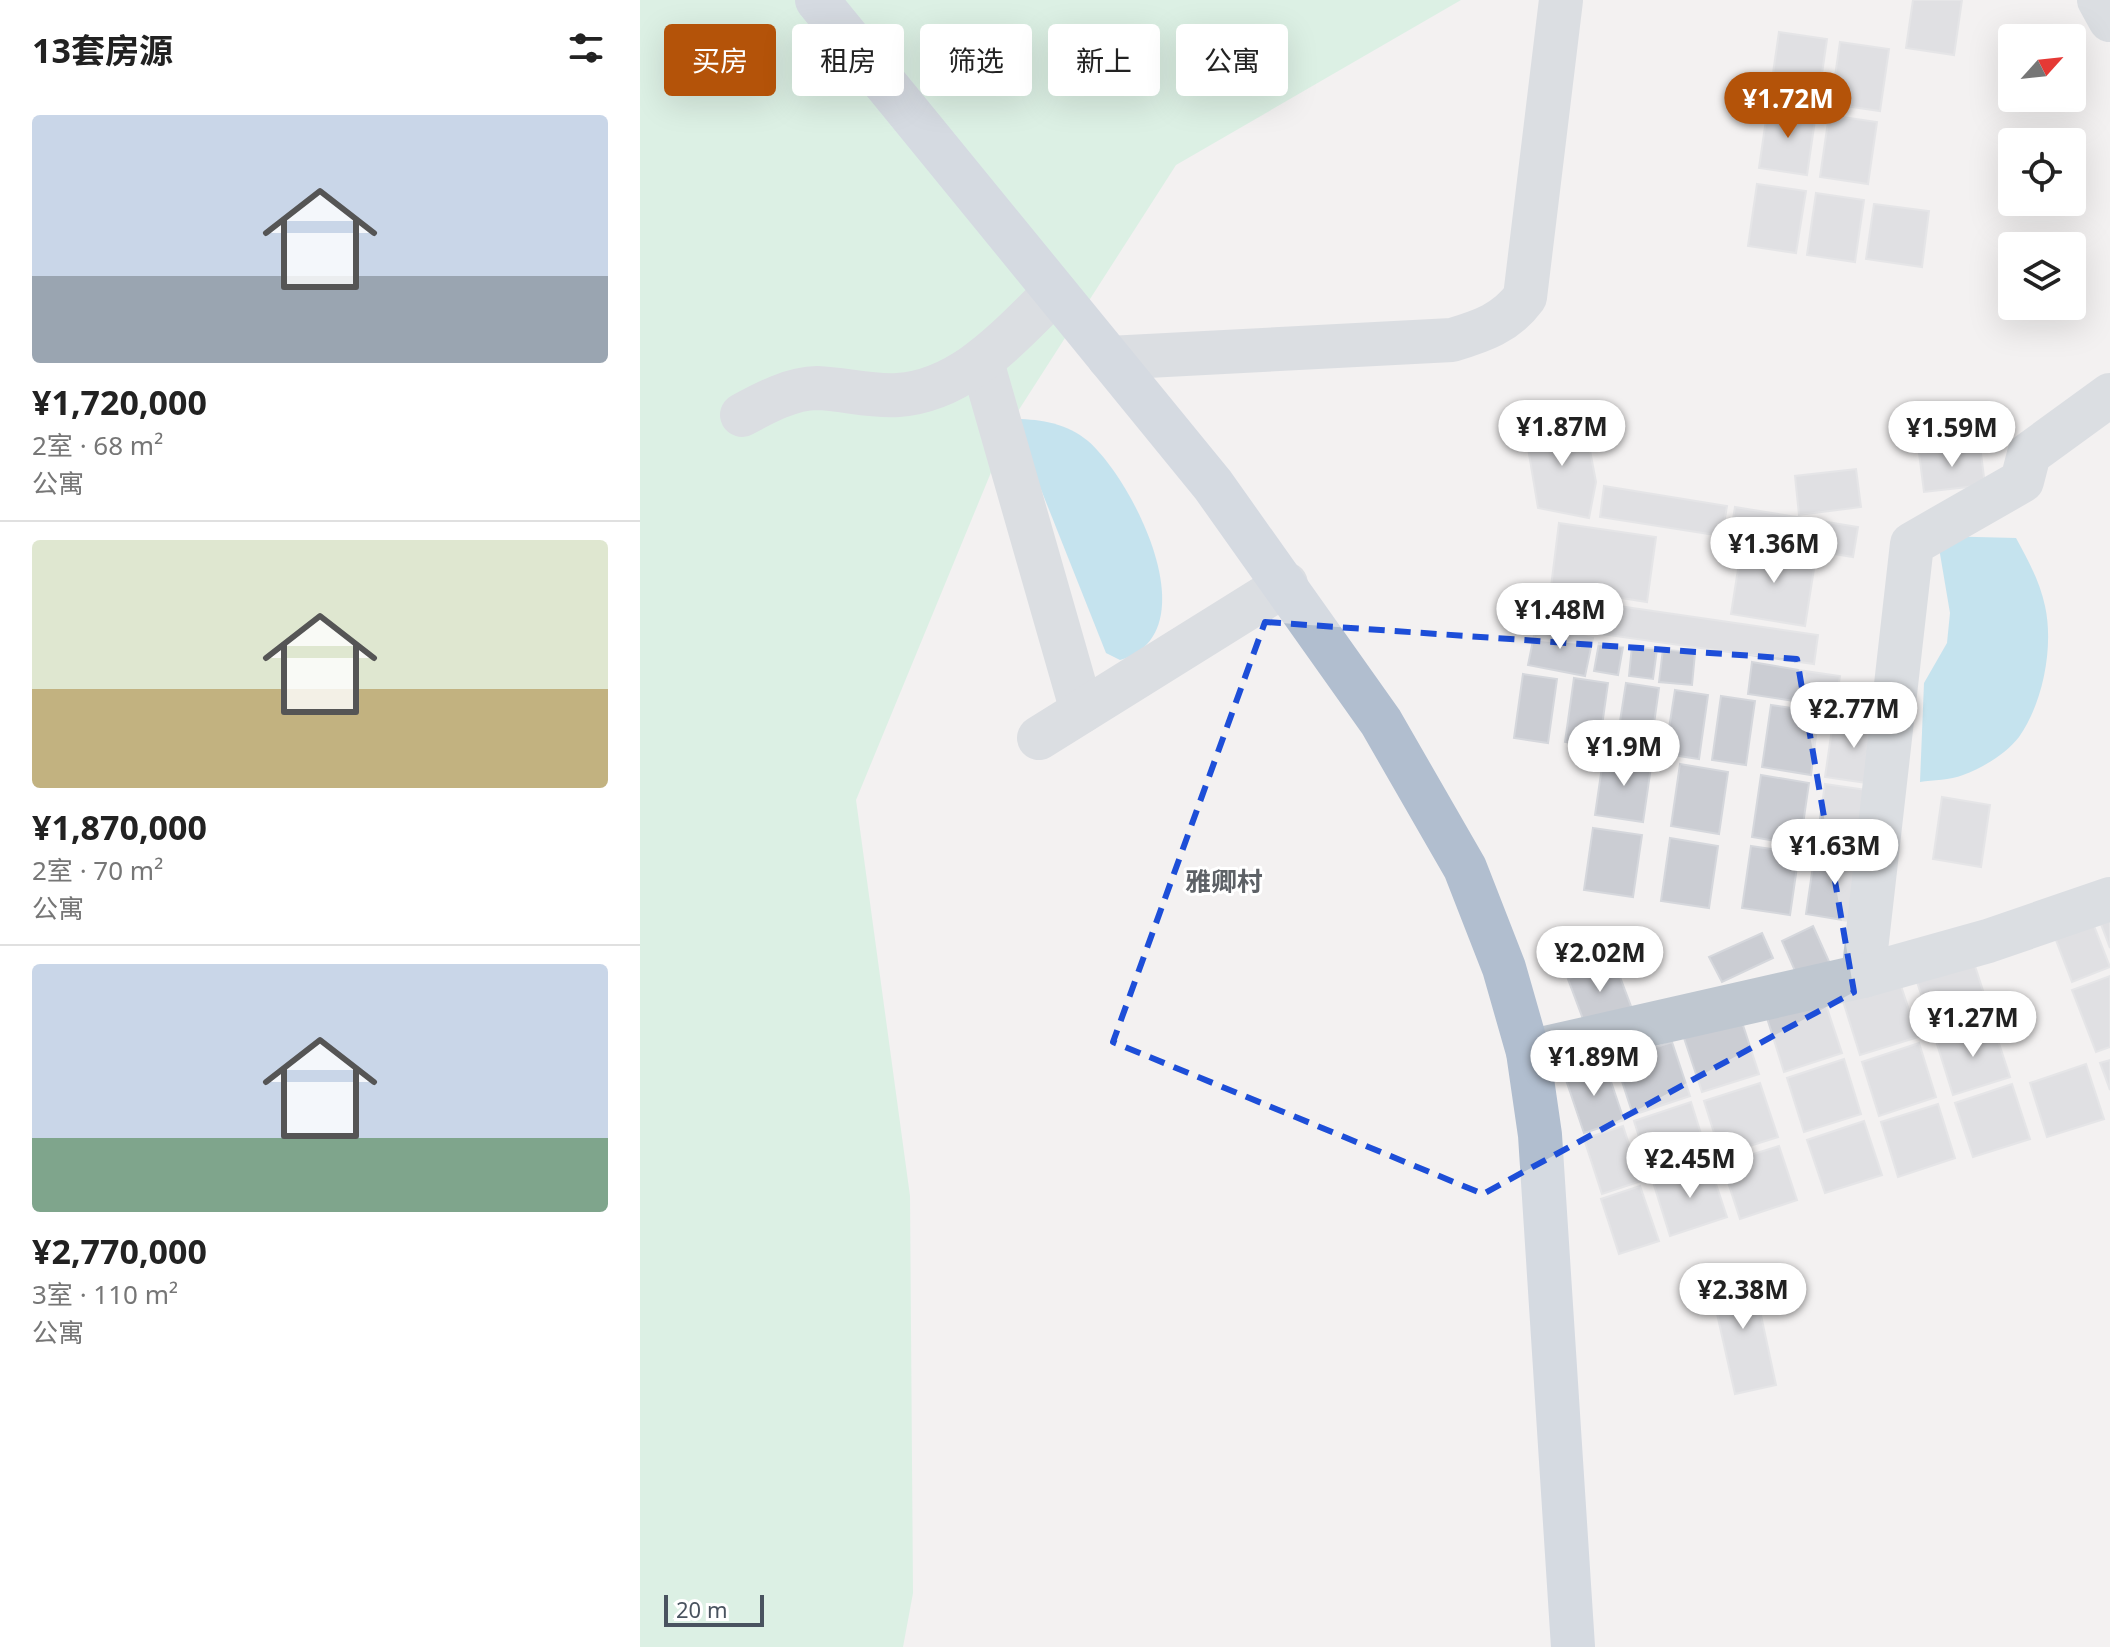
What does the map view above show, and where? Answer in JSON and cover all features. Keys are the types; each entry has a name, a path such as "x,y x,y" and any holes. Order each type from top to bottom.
{"main road":[{"path":"817,0 1213,485 1381,722 1465,868 1504,968 1528,1052 1540,1135 1573,1647"}],"street":[{"path":"1109,358 1452,340 1485,330 1512,314 1525,297 1561,0"},
{"path":"2099,0 2110,20"},
{"path":"742,415 769,401 813,388 898,395 942,384 982,362 1055,292"},
{"path":"982,362 1082,711"},
{"path":"1863,976 1912,544 2022,481 2029,454 2110,395"},
{"path":"1039,738 1286,584"},
{"path":"1528,1052 1863,976 1988,941 2110,899"}],"highlighted area":[{"path":"1265,622 1797,659 1854,992 1483,1194 1113,1042"}],"green space":[{"path":"640,0 1461,0 1176,165 1013,419 856,800 910,1196 913,1593 903,1647 640,1647"}],"water":[{"path":"1013,419 1052,423 1088,441 1106,460 1142,520 1155,555 1162,589 1160,620 1147,644 1120,660 1106,653"},
{"path":"1937,536 2016,538 2043,597 2047,657 2034,708 2014,743 1993,760 1970,772 1953,778 1920,782 1924,683 1947,643 1950,613"}],"building":[{"path":"1913,0 1962,0 1954,55 1906,48"},
{"path":"1779,32 1827,39 1818,101 1770,94"},
{"path":"1840,42 1889,49 1880,111 1831,104"},
{"path":"1768,106 1816,113 1807,175 1759,168"},
{"path":"1829,115 1877,122 1868,184 1820,177"},
{"path":"1757,184 1806,191 1796,253 1748,246"},
{"path":"1816,193 1864,200 1855,262 1807,255"},
{"path":"1874,204 1929,211 1922,267 1866,259"},
{"path":"1584,419 1596,482 1589,518 1538,508 1525,430"},
{"path":"1980,446 1985,485 1924,492 1919,453"},
{"path":"1856,469 1861,507 1799,515 1795,476"},
{"path":"1604,486 1727,506 1722,536 1600,517"},
{"path":"1735,507 1858,527 1853,557 1730,537"},
{"path":"1559,523 1656,537 1647,602 1551,587"},
{"path":"1742,544 1816,556 1805,626 1731,614"},
{"path":"1605,604 1818,635 1814,664 1601,634"},
{"path":"1536,626 1593,638 1585,676 1528,665"},
{"path":"1599,643 1623,647 1618,675 1594,671"},
{"path":"1632,646 1657,649 1653,679 1629,676"},
{"path":"1663,649 1695,653 1692,685 1659,682"},
{"path":"1752,662 1805,671 1801,702 1748,694"},
{"path":"1805,671 1840,676 1835,708 1801,702"},
{"path":"1523,674 1557,679 1548,743 1514,738"},
{"path":"1574,678 1608,683 1599,747 1565,742"},
{"path":"1626,683 1659,688 1650,752 1616,747"},
{"path":"1675,690 1708,695 1699,759 1665,754"},
{"path":"1721,696 1755,701 1746,765 1712,760"},
{"path":"1771,705 1819,712 1811,775 1762,767"},
{"path":"1834,715 1883,722 1874,784 1825,777"},
{"path":"1604,753 1652,760 1643,822 1595,815"},
{"path":"1680,764 1728,772 1719,834 1671,826"},
{"path":"1761,775 1809,783 1800,845 1752,837"},
{"path":"1825,784 1874,791 1864,853 1816,846"},
{"path":"1942,797 1990,805 1981,867 1933,859"},
{"path":"1593,828 1642,835 1633,897 1584,890"},
{"path":"1670,838 1718,846 1709,908 1661,901"},
{"path":"1751,846 1799,853 1790,915 1742,908"},
{"path":"1815,852 1864,859 1855,922 1806,914"},
{"path":"2110,905 2110,948 2096,911"},
{"path":"2089,913 2110,967 2072,982 2051,927"},
{"path":"1813,926 1831,966 1799,980 1782,941"},
{"path":"1762,933 1773,958 1722,982 1709,957"},
{"path":"1973,960 1991,1015 1934,1033 1916,979"},
{"path":"1614,961 1632,1009 1586,1027 1568,979"},
{"path":"2110,976 2110,1047 2096,1052 2072,990"},
{"path":"1900,983 1918,1037 1860,1055 1843,1001"},
{"path":"1824,999 1842,1053 1784,1072 1767,1018"},
{"path":"1741,1019 1759,1074 1702,1092 1684,1038"},
{"path":"1992,1022 2010,1077 1953,1095 1936,1041"},
{"path":"1672,1042 1690,1096 1633,1115 1615,1060"},
{"path":"1919,1043 1936,1097 1879,1116 1862,1062"},
{"path":"1844,1059 1861,1114 1804,1132 1787,1078"},
{"path":"2110,1060 2110,1090 2100,1063"},
{"path":"1605,1064 1624,1120 1584,1133 1565,1077"},
{"path":"2086,1064 2104,1119 2047,1137 2030,1083"},
{"path":"1760,1083 1778,1137 1721,1155 1704,1101"},
{"path":"2012,1084 2030,1139 1973,1157 1955,1103"},
{"path":"1691,1102 1708,1156 1651,1175 1634,1121"},
{"path":"1938,1104 1955,1158 1898,1177 1881,1122"},
{"path":"1864,1121 1882,1175 1825,1193 1807,1140"},
{"path":"1623,1126 1641,1181 1602,1194 1584,1139"},
{"path":"1779,1146 1797,1200 1740,1219 1722,1164"},
{"path":"1709,1163 1727,1217 1670,1236 1653,1182"},
{"path":"1640,1186 1659,1241 1619,1254 1601,1199"},
{"path":"1751,1269 1776,1385 1735,1394 1709,1278"}],"district":[{"name":"雅卿村","path":"1224,882"}]}
